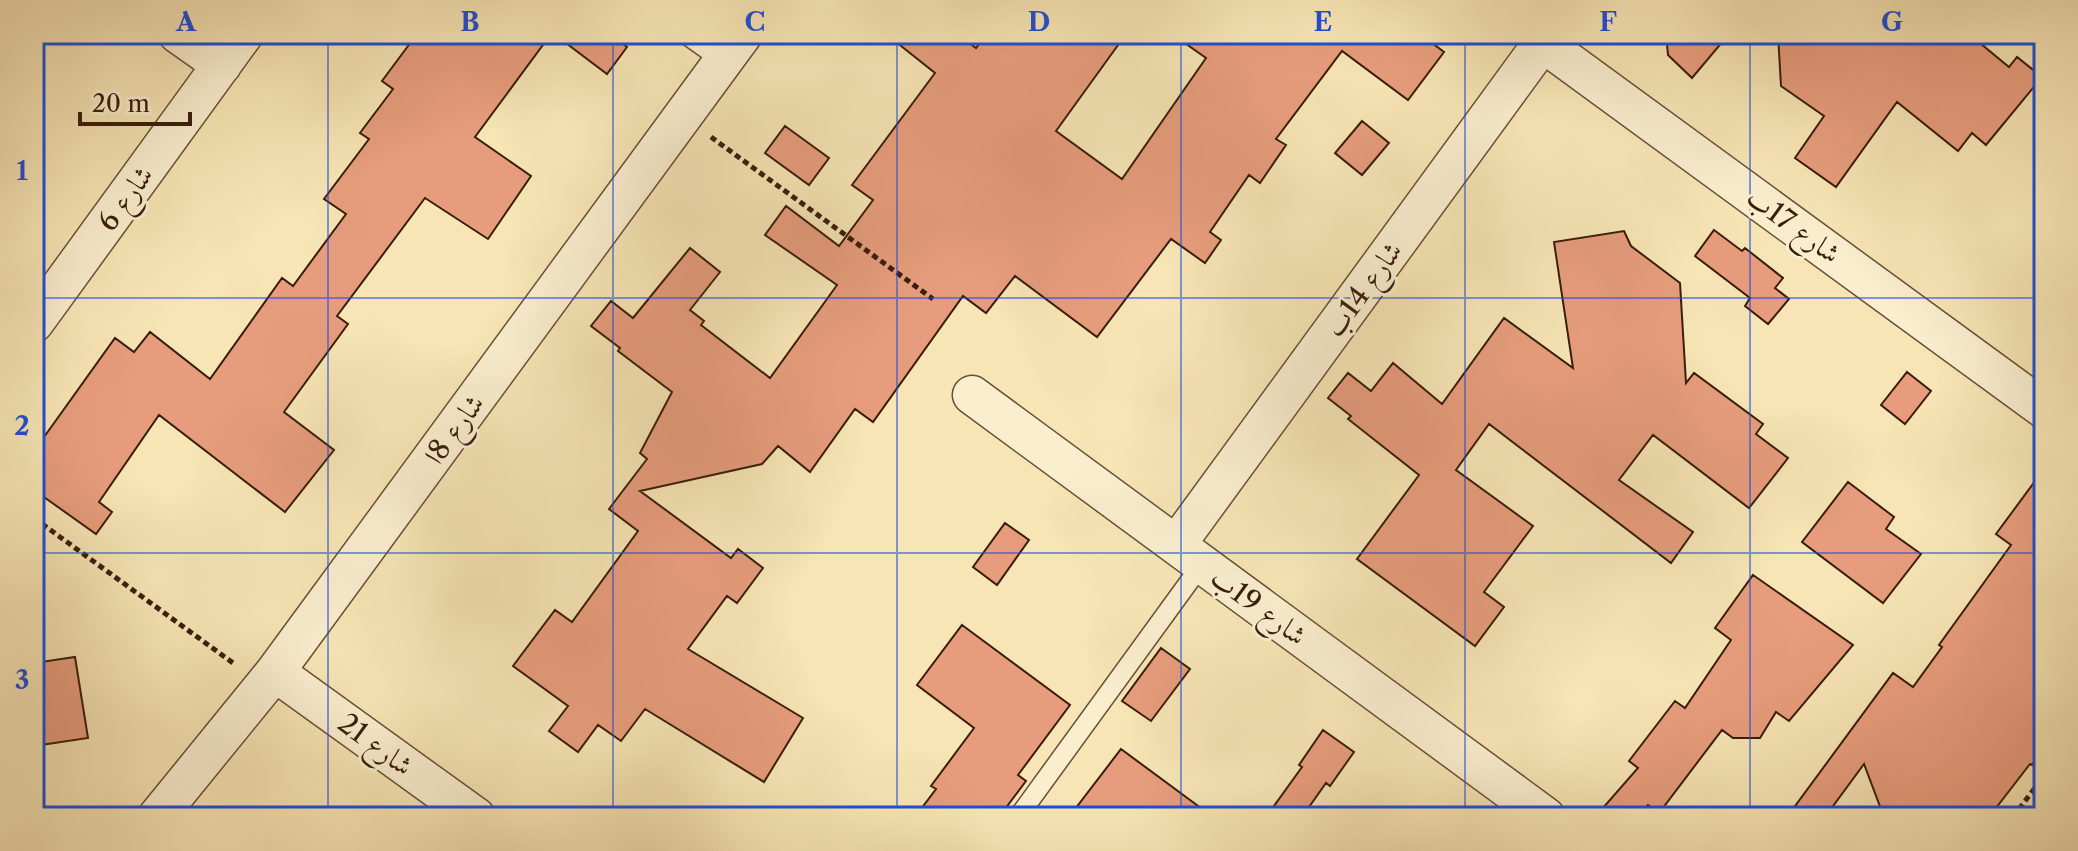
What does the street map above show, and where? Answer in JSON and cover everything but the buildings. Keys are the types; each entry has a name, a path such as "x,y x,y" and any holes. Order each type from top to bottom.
{"street":[{"path":"178,34 222,65"},
{"name":"شارع 6","path":"34,323 244,34"},
{"name":"شارع 17ب","path":"1546,39 2044,409"},
{"name":"شارع 14ب","path":"1189,554 1546,39"},
{"name":"شارع 8ا","path":"157,817 270,679 733,48"},
{"name":"شارع 19ب","path":"972,395 1546,817"},
{"name":"شارع 21","path":"270,679 476,817"}],"lane":[{"path":"685,34 733,48"},
{"path":"1018,817 1189,554"}],"path":[{"path":"683,117 933,299"},
{"path":"34,518 270,679"},
{"path":"2013,817 2044,776"}]}
